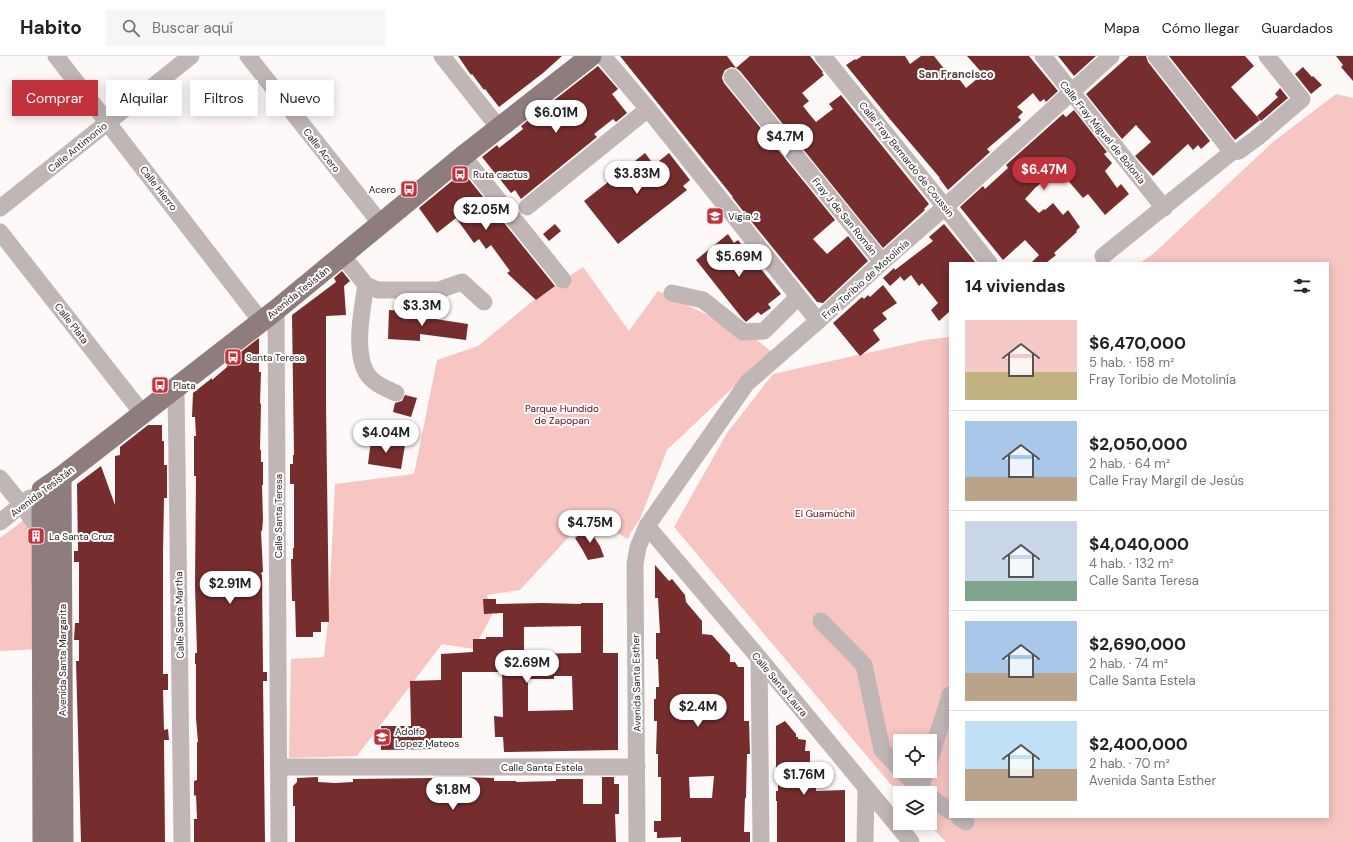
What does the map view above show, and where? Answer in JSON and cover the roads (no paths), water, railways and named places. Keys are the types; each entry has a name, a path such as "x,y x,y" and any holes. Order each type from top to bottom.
{"main road":[{"name":"Avenida Tesistán","path":"42,490 143,414 269,315 463,156 592,56"},
{"name":"Avenida Santa Margarita","path":"61,477 64,842"},
{"name":"Avenida Santa Margarita","path":"42,490 43,842"}],"street":[{"name":"Calle Hierro","path":"56,56 108,122 269,315"},
{"name":"Calle Antimonio","path":"0,208 191,56"},
{"name":"Calle Acero","path":"248,56 381,224"},
{"path":"442,56 499,128"},
{"path":"603,56 648,109 818,321"},
{"name":"Calle Fray Bernardo de Coussin","path":"823,56 988,262"},
{"name":"Calle Fray Miguel de Bolonia","path":"1042,56 1164,208"},
{"name":"Fray Toribio de Motolinía","path":"647,526 747,383 945,207 1111,56"},
{"path":"1156,56 1232,152"},
{"path":"1103,256 1232,152 1239,151 1258,138 1302,99 1267,56"},
{"name":"Fray J de San Román","path":"732,77 882,262"},
{"path":"527,207 648,109"},
{"path":"463,156 562,280"},
{"name":"Calle Plata","path":"0,232 143,414"},
{"path":"341,257 350,265 366,285 378,290 439,290 462,282 484,302"},
{"path":"366,285 360,325 361,357 366,372 378,385 396,393"},
{"path":"672,293 703,300 743,332 764,331 798,297"},
{"name":"Calle Santa Teresa","path":"269,315 280,842"},
{"name":"Calle Santa Martha","path":"176,388 182,842"},
{"path":"0,478 22,505 42,534"},
{"name":"Avenida Tesistán","path":"0,522 42,490"},
{"name":"Calle Santa Laura","path":"647,526 759,658 866,788 893,813"},
{"name":"Avenida Santa Esther","path":"637,842 635,564 638,547 647,526"},
{"path":"821,621 864,665 882,750 893,762"},
{"path":"759,658 761,842"},
{"path":"937,739 949,704"},
{"name":"Calle Santa Estela","path":"279,767 637,768"},
{"path":"909,778 916,786"},
{"path":"865,842 866,788"},
{"path":"937,802 949,810"},
{"name":"Calle Santa Laura","path":"905,830 912,842"}],"place":[{"name":"Ruta cactus","path":"460,174"},
{"name":"Acero","path":"409,189"},
{"name":"Vigia 2","path":"715,216"},
{"name":"Santa Teresa","path":"233,357"},
{"name":"Plata","path":"160,385"},
{"name":"La Santa Cruz","path":"36,536"},
{"name":"Adolfo Lopez Mateos","path":"382,737"}],"district":[{"name":"San Francisco","path":"956,74"}],"park label":[{"name":"Parque Hundido de Zapopan","path":"562,414"},
{"name":"El Guamúchil","path":"825,513"}]}
